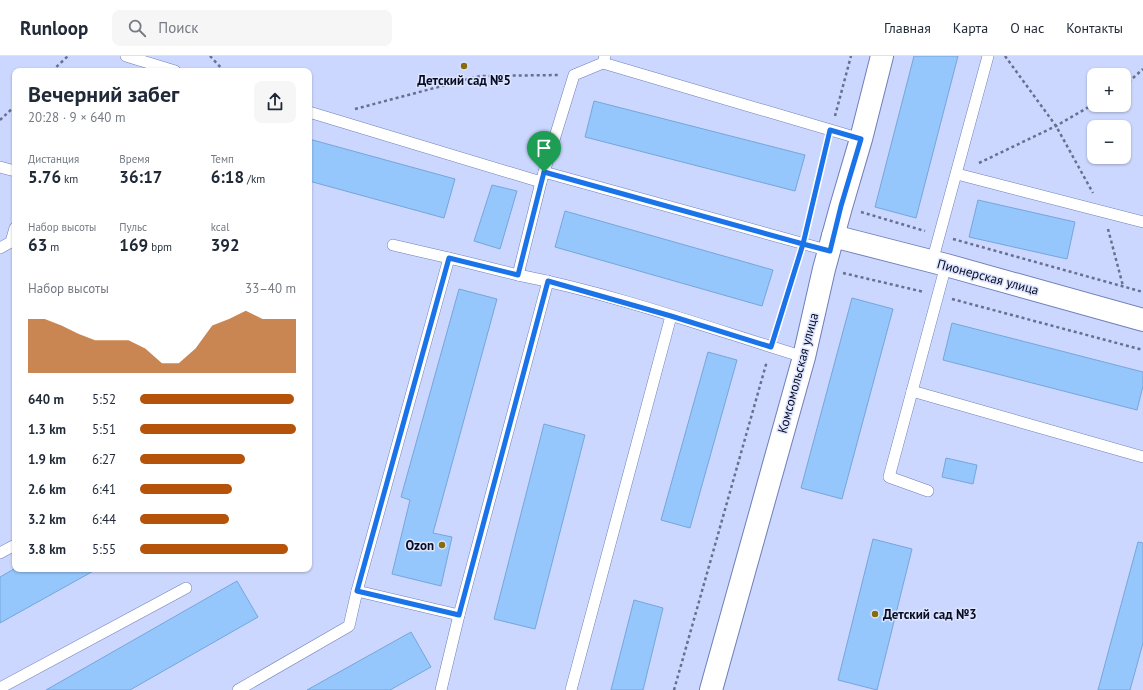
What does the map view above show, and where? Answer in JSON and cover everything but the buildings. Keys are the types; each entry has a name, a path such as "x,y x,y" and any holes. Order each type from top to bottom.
{"street":[{"name":"Комсомольская улица","path":"711,690 804,357 831,243 861,139 882,56"},
{"name":"Пионерская улица","path":"831,243 939,263 1143,320"}],"lane":[{"path":"126,56 165,68"},
{"path":"928,491 889,477 937,294 939,235 957,174 988,56"},
{"path":"518,275 542,177 574,75 604,59 861,139"},
{"path":"312,113 542,177 803,244 831,243"},
{"path":"0,167 12,170"},
{"path":"957,174 1143,222"},
{"path":"0,248 11,242 12,238"},
{"path":"393,245 548,281 671,316 804,357"},
{"path":"238,690 349,626 357,591 449,258"},
{"path":"441,690 459,615 548,281"},
{"path":"571,690 671,316"},
{"path":"912,391 1143,457"},
{"path":"0,553 12,547"},
{"path":"0,688 186,588"},
{"path":"357,591 459,615"}],"path":[{"path":"55,68 68,56"},
{"path":"210,56 221,68"},
{"path":"674,690 771,347 803,244 830,130 851,56"},
{"path":"1005,56 1056,126 1104,211 1123,287"},
{"path":"1131,80 1143,69"},
{"path":"325,117 480,76 574,75"},
{"path":"957,174 1056,126 1087,108"},
{"path":"0,120 12,109"},
{"path":"858,211 1143,292"},
{"path":"851,275 937,294 1143,350"}],"place":[{"name":"Детский сад №5","path":"464,66"},
{"name":"Ozon","path":"442,545"},
{"name":"Детский сад №3","path":"875,614"}],"route":[{"path":"544,172 518,275 449,258 357,591 459,615 548,281 671,316 771,347 803,244 830,251 841,206 861,139 830,130 803,244 544,172"}]}
